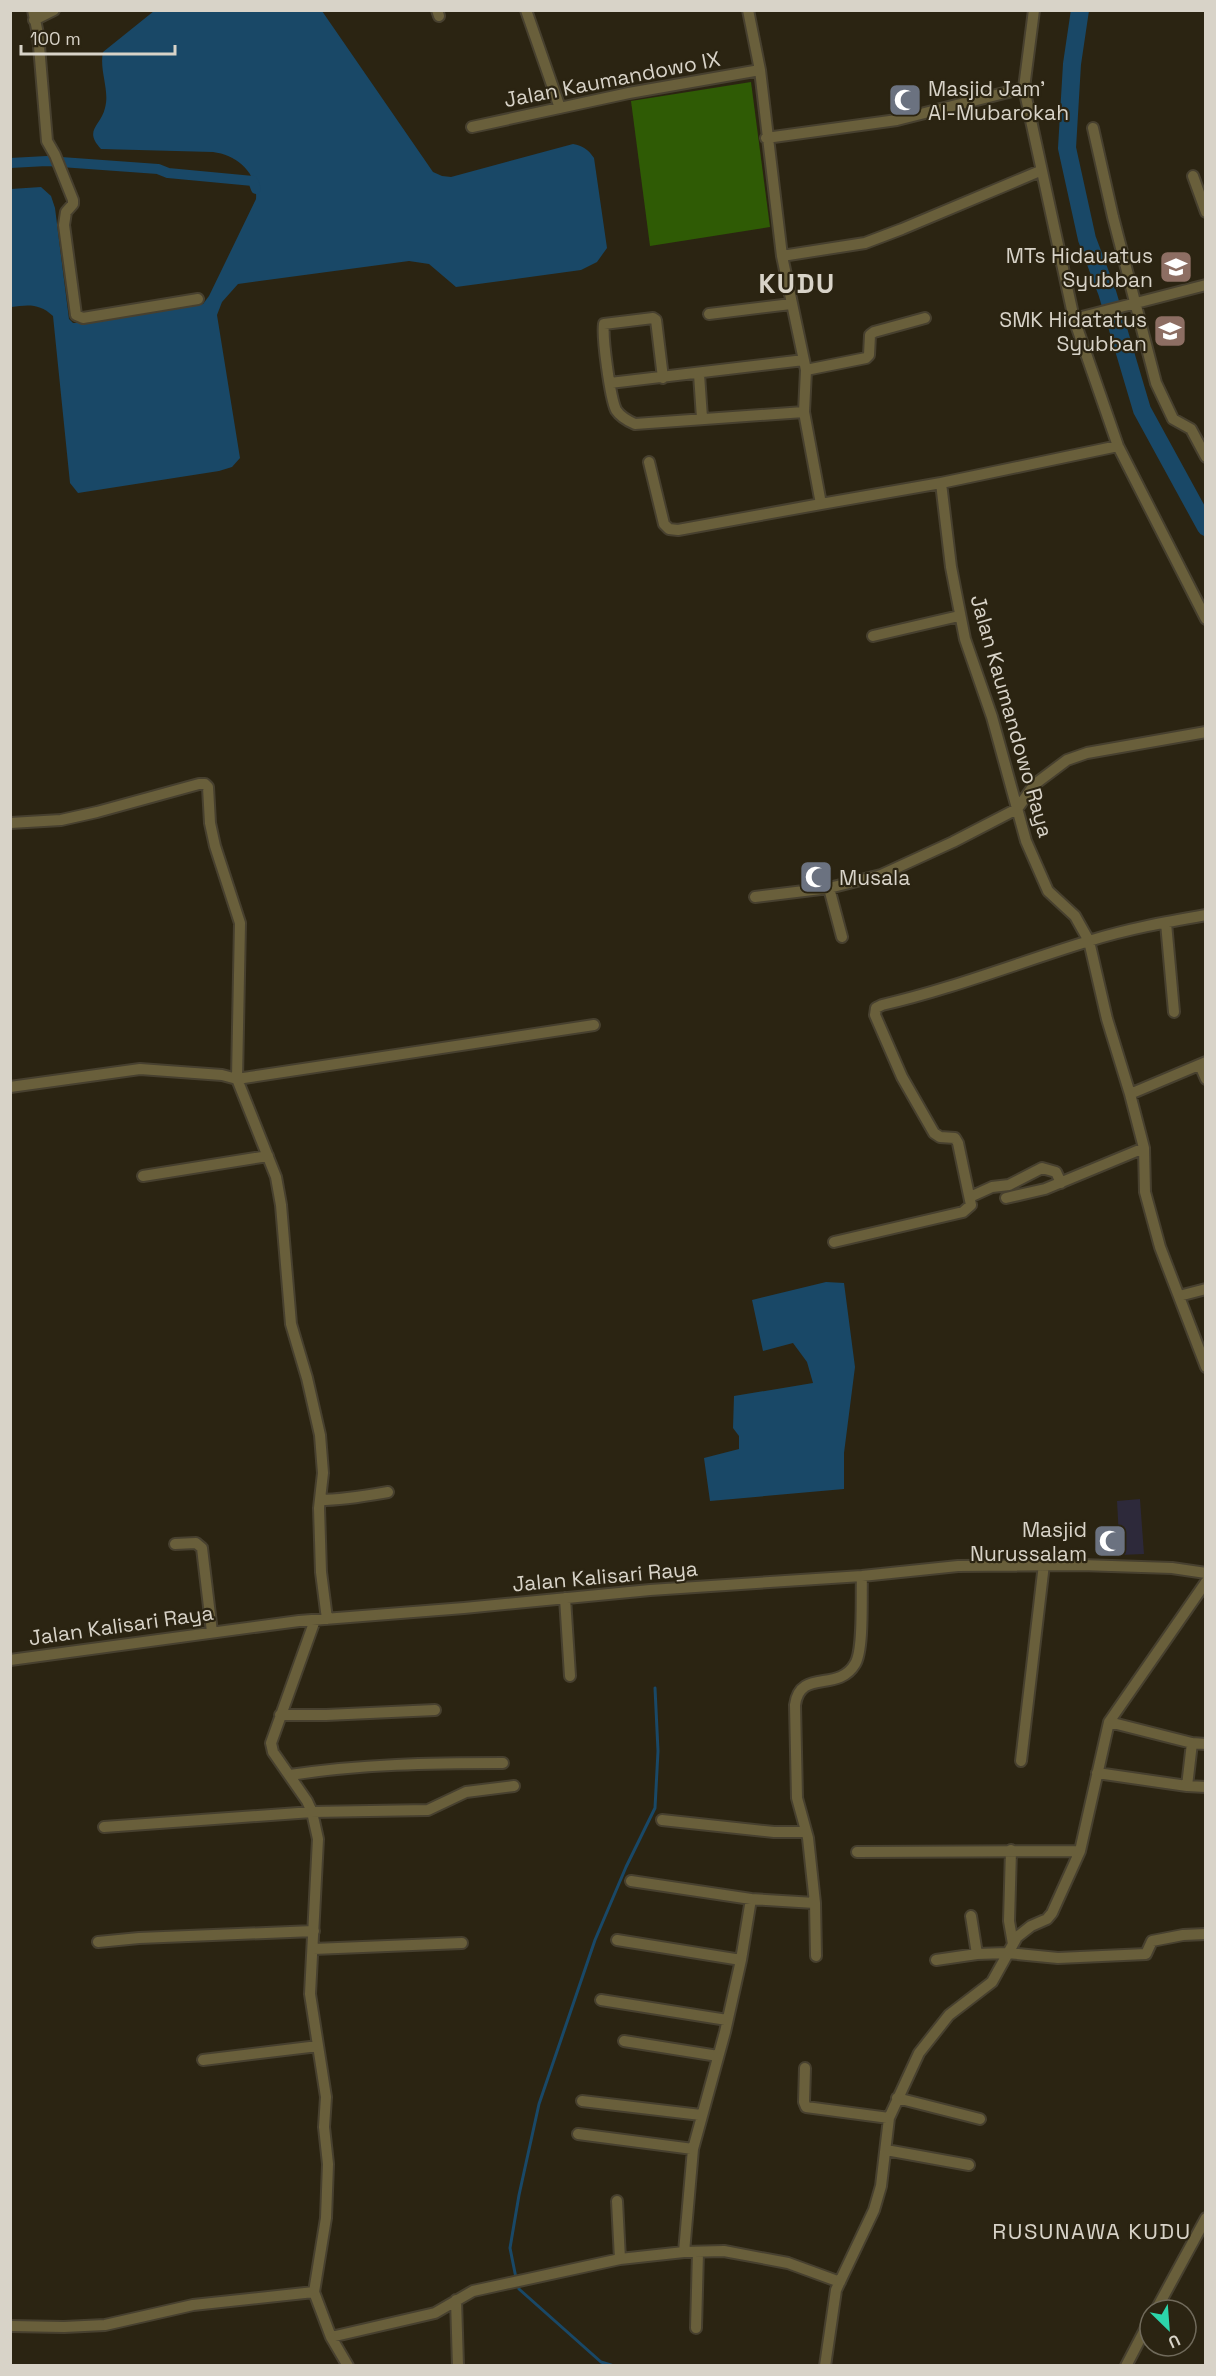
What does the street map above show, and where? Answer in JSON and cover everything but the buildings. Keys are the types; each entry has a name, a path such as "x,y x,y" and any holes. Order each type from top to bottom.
{"street":[{"path":"54,10 34,15 38,34 47,141 55,154 73,200 73,204 66,212 64,225 76,315 83,318 198,299"},
{"path":"526,10 560,108"},
{"path":"748,10 760,70 766,138 782,256 805,365 804,412 821,504"},
{"path":"1034,10 1024,88 1040,171 1075,318 1118,446 1206,619"},
{"name":"Jalan Kaumandowo IX","path":"472,127 629,93 760,70"},
{"path":"766,138 897,120 1024,88"},
{"path":"1093,128 1156,383 1173,419 1194,433 1206,457"},
{"path":"782,256 865,243 1040,171"},
{"path":"1193,176 1206,212"},
{"path":"1075,318 1206,285"},
{"path":"709,314 791,304"},
{"path":"663,378 658,324 653,318 604,324 610,383 618,413 635,424 804,412"},
{"path":"610,383 866,358 869,355 870,335 874,332 925,318"},
{"path":"699,374 702,418"},
{"path":"649,462 664,524 669,529 678,530 941,483 1118,446"},
{"name":"Jalan Kaumandowo Raya","path":"941,483 951,567 965,639 999,740 1026,841 1043,882 1053,897 1075,915 1089,941 1107,1019 1144,1148 1145,1192 1160,1247 1206,1367"},
{"path":"873,636 959,616"},
{"path":"755,897 828,888 881,875 1017,810 1035,784 1067,760 1087,753 1206,732"},
{"path":"10,823 61,820 180,788 205,784 209,792 210,823 214,846 240,923 237,1079 276,1177 281,1205 291,1324 307,1378 320,1435 323,1473 320,1500 321,1572 327,1619"},
{"path":"828,888 842,937"},
{"path":"834,1242 963,1212 970,1207 970,1197 958,1143 955,1138 940,1137 934,1133 902,1077 875,1015 876,1008 1089,941 1166,922 1206,915"},
{"path":"1166,922 1174,1011"},
{"path":"10,1087 140,1069 222,1075 237,1079 594,1024"},
{"path":"1130,1094 1203,1063 1206,1079"},
{"path":"1006,1198 1046,1189 1144,1148"},
{"path":"143,1176 268,1156"},
{"path":"970,1197 992,1187 1010,1185 1042,1168 1056,1172 1061,1183"},
{"path":"1179,1296 1206,1289"},
{"path":"320,1500 345,1500 388,1492"},
{"path":"175,1544 196,1543 202,1548 212,1632"},
{"path":"1022,1761 1044,1564"},
{"name":"Jalan Kalisari Raya","path":"10,1660 315,1620 650,1590 862,1576 958,1566 1044,1564 1172,1568 1206,1573"},
{"path":"816,1956 815,1902 806,1832 797,1798 794,1725 796,1696 798,1691 808,1684 832,1681 844,1676 855,1665 860,1642 862,1576"},
{"path":"825,2366 836,2289 874,2210 881,2186 889,2118 897,2098 919,2053 938,2027 992,1982 1010,1949 1022,1933 1047,1919 1052,1913 1080,1851 1109,1722 1206,1581"},
{"path":"565,1598 570,1676"},
{"path":"315,1620 271,1743 273,1752 312,1812 318,1839 310,1994 326,2097 324,2127 328,2164 326,2218 314,2292 331,2337 348,2366"},
{"path":"280,1715 435,1710"},
{"path":"1109,1722 1192,1743 1206,1744"},
{"path":"1187,1786 1192,1743"},
{"path":"290,1775 341,1767 398,1763 503,1763"},
{"path":"1098,1773 1206,1787"},
{"path":"104,1827 312,1812 428,1810 466,1792 514,1786"},
{"path":"662,1820 774,1832 806,1832"},
{"path":"1010,1949 1011,1850"},
{"path":"857,1851 1080,1851"},
{"path":"632,1881 750,1899 815,1902"},
{"path":"684,2252 693,2149 741,1960 750,1899"},
{"path":"971,1916 977,1954"},
{"path":"98,1942 138,1938 314,1931"},
{"path":"936,1960 1010,1949 1058,1958 1146,1954 1152,1941 1183,1935 1206,1934"},
{"path":"617,1940 741,1960"},
{"path":"312,1949 462,1943"},
{"path":"601,2000 727,2020"},
{"path":"624,2041 718,2056"},
{"path":"203,2060 318,2046"},
{"path":"805,2068 804,2102 806,2107 889,2118"},
{"path":"897,2098 980,2119"},
{"path":"582,2100 701,2115"},
{"path":"579,2134 693,2149"},
{"path":"886,2150 969,2165"},
{"path":"617,2201 620,2259"},
{"path":"1163,2298 1206,2218"},
{"path":"331,2337 435,2313 473,2291 620,2259 684,2252 724,2251 788,2263 840,2282"},
{"path":"696,2328 698,2252"},
{"path":"10,2326 105,2325 193,2305 314,2292"},
{"path":"456,2300 458,2366"},
{"path":"1126,2366 1138,2343"}],"shaded area":[{"path":"1140,1499 1144,1554 1120,1555 1117,1501"}],"green space":[{"path":"751,82 770,227 650,246 631,101"}],"water":[{"path":"154,11 322,11 433,172 442,176 451,177 573,144 582,147 594,158 607,248 597,262 581,270 456,287 429,264 409,261 238,284 222,302 217,315 240,458 232,467 219,471 78,493 70,483 53,316 38,307 11,307 11,189 41,187 51,196 55,208 69,319 73,323 203,304 256,199 254,181 250,173 238,161 222,154 101,149 96,143 93,132 103,114 106,101 102,66 103,52"},
{"path":"826,1282 844,1283 855,1367 844,1453 844,1489 710,1501 704,1458 739,1449 739,1436 733,1428 734,1396 813,1383 807,1362 793,1343 763,1351 752,1300"}],"waterway":[{"path":"1080,10 1072,64 1067,148 1087,239 1107,292 1142,410 1206,527"},
{"path":"10,163 47,161 158,169 168,173 253,181 256,189"},
{"path":"516,2278 510,2248 539,2104 595,1940 626,1867 655,1808 658,1751 655,1688"},
{"path":"518,2284 519,2289 601,2362 614,2366"}],"place":[{"name":"Masjid Jam' Al-Mubarokah","path":"905,100"},
{"name":"MTs Hidauatus Syubban","path":"1176,267"},
{"name":"SMK Hidatatus Syubban","path":"1170,331"},
{"name":"Musala","path":"816,877"},
{"name":"Masjid Nurussalam","path":"1110,1541"}],"district":[{"name":"KUDU","path":"797,283"},
{"name":"RUSUNAWA KUDU","path":"1092,2231"}]}
